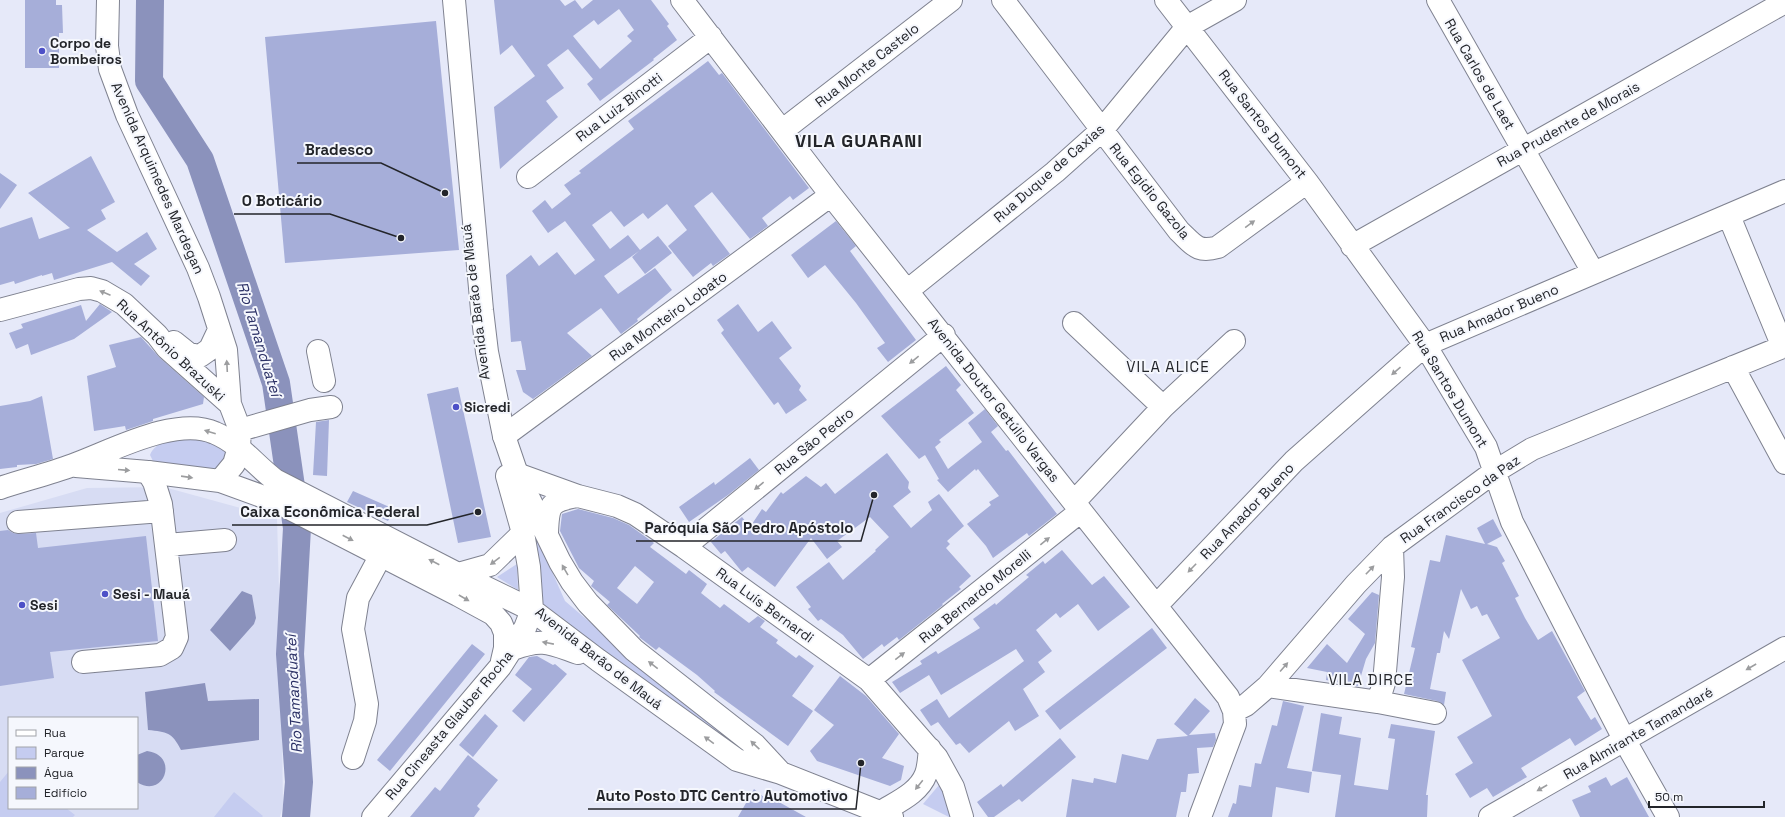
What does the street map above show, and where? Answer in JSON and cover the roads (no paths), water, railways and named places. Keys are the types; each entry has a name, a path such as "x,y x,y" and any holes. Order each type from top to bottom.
{"street":[{"name":"Avenida Arquimedes Mardegan","path":"108,0 107,46 110,69 118,94 198,268 226,350 230,404"},
{"name":"Avenida Barão de Mauá","path":"445,0 473,311 479,354 487,399 522,533 529,567 532,610 598,660 737,760 781,773 887,814"},
{"name":"Avenida Barão de Mauá","path":"454,0 487,352 504,436 517,474 572,582 588,603 634,650 755,745 781,773"},
{"name":"Avenida Doutor Getúlio Vargas","path":"682,0 783,130 831,195 944,335 1228,696 1234,711 1235,724 1200,817"},
{"name":"Rua Monte Castelo","path":"783,130 951,0"},
{"name":"Rua Egídio Gazola","path":"1003,0 1179,231 1196,248 1207,250 1218,247 1307,182"},
{"name":"Rua Santos Dumont","path":"1166,0 1307,182 1425,345 1481,437 1490,456 1494,472 1512,522 1625,740 1668,817"},
{"name":"Rua Duque de Caxias","path":"907,291 1055,172 1102,130 1187,27 1234,0"},
{"name":"Rua Carlos de Laet","path":"1438,0 1593,272"},
{"name":"Rua Prudente de Morais","path":"1352,246 1785,2"},
{"name":"Rua Luiz Binotti","path":"528,177 711,37"},
{"name":"Rua Amador Bueno","path":"1157,605 1294,461 1425,345 1785,191"},
{"name":"Rua Monteiro Lobato","path":"504,436 831,195"},
{"path":"1729,216 1784,347"},
{"name":"Rua Antônio Brazuski","path":"0,310 79,289 91,288 108,294 124,304 157,335 167,348 230,404 239,439"},
{"path":"1074,323 1163,408"},
{"path":"157,335 168,338 189,354 200,356 210,348 219,330"},
{"name":"Rua São Pedro","path":"684,547 944,335"},
{"name":"Rua Bernardo Morelli","path":"869,680 1078,507 1163,408 1234,341"},
{"name":"Rua Francisco da Paz","path":"1234,711 1246,705 1268,686 1356,584 1392,548 1494,472 1532,449 1784,347"},
{"path":"318,351 324,381"},
{"path":"1733,367 1785,463"},
{"path":"220,482 234,464 239,439 265,423 310,410 331,407"},
{"path":"0,488 71,466 142,439 176,429 193,428 239,439 260,469 317,512 381,555 492,614 501,623 505,634 507,658 532,642 546,642 598,660"},
{"path":"83,662 160,655 172,648 177,637 168,545 162,511 158,492 141,456 142,439"},
{"path":"71,466 148,472 220,482 275,501 317,512 458,574 532,610"},
{"name":"Rua Luís Bernardi","path":"517,474 578,496 617,506 635,514 684,547 869,680 930,749 953,787 962,817"},
{"name":"Rua Luís Bernardi","path":"547,533 548,515 551,506 559,500 578,496"},
{"path":"18,522 162,511"},
{"path":"458,574 490,565 497,560 522,533"},
{"path":"168,545 225,540"},
{"path":"1378,702 1384,683 1393,577 1392,548"},
{"path":"353,758 365,721 367,704 354,629 358,598 381,555"},
{"name":"Rua Cineasta Glauber Rocha","path":"373,817 507,658 525,628 532,610"},
{"name":"Rua Almirante Tamandaré","path":"1490,817 1785,648"},
{"path":"1268,686 1378,702 1435,713"},
{"path":"887,814 919,786 926,773 930,749"}],"water":[{"path":"242,591 252,595 256,618 254,624 230,651 210,630"},
{"path":"205,683 208,701 259,699 259,740 181,750 172,736 160,731 148,730 145,692"},
{"path":"147,751 157,754 163,760 165,767 164,775 161,781 155,785 147,786 138,782 138,755"}],"waterway":[{"name":"Rio Tamanduateí","path":"150,0 149,81 200,160 276,383 297,528 290,654 299,782 296,817"}],"place":[{"name":"Corpo de Bombeiros","path":"42,51"},
{"name":"Bradesco","path":"445,193"},
{"name":"O Boticário","path":"401,238"},
{"name":"Sicredi","path":"456,407"},
{"name":"Paróquia São Pedro Apóstolo","path":"874,495"},
{"name":"Caixa Econômica Federal","path":"478,512"},
{"name":"Sesi - Mauá","path":"105,594"},
{"name":"Sesi","path":"22,605"},
{"name":"Auto Posto DTC Centro Automotivo","path":"861,763"}],"district":[{"name":"VILA GUARANI","path":"859,141"},
{"name":"VILA ALICE","path":"1168,367"},
{"name":"VILA DIRCE","path":"1371,680"}]}
